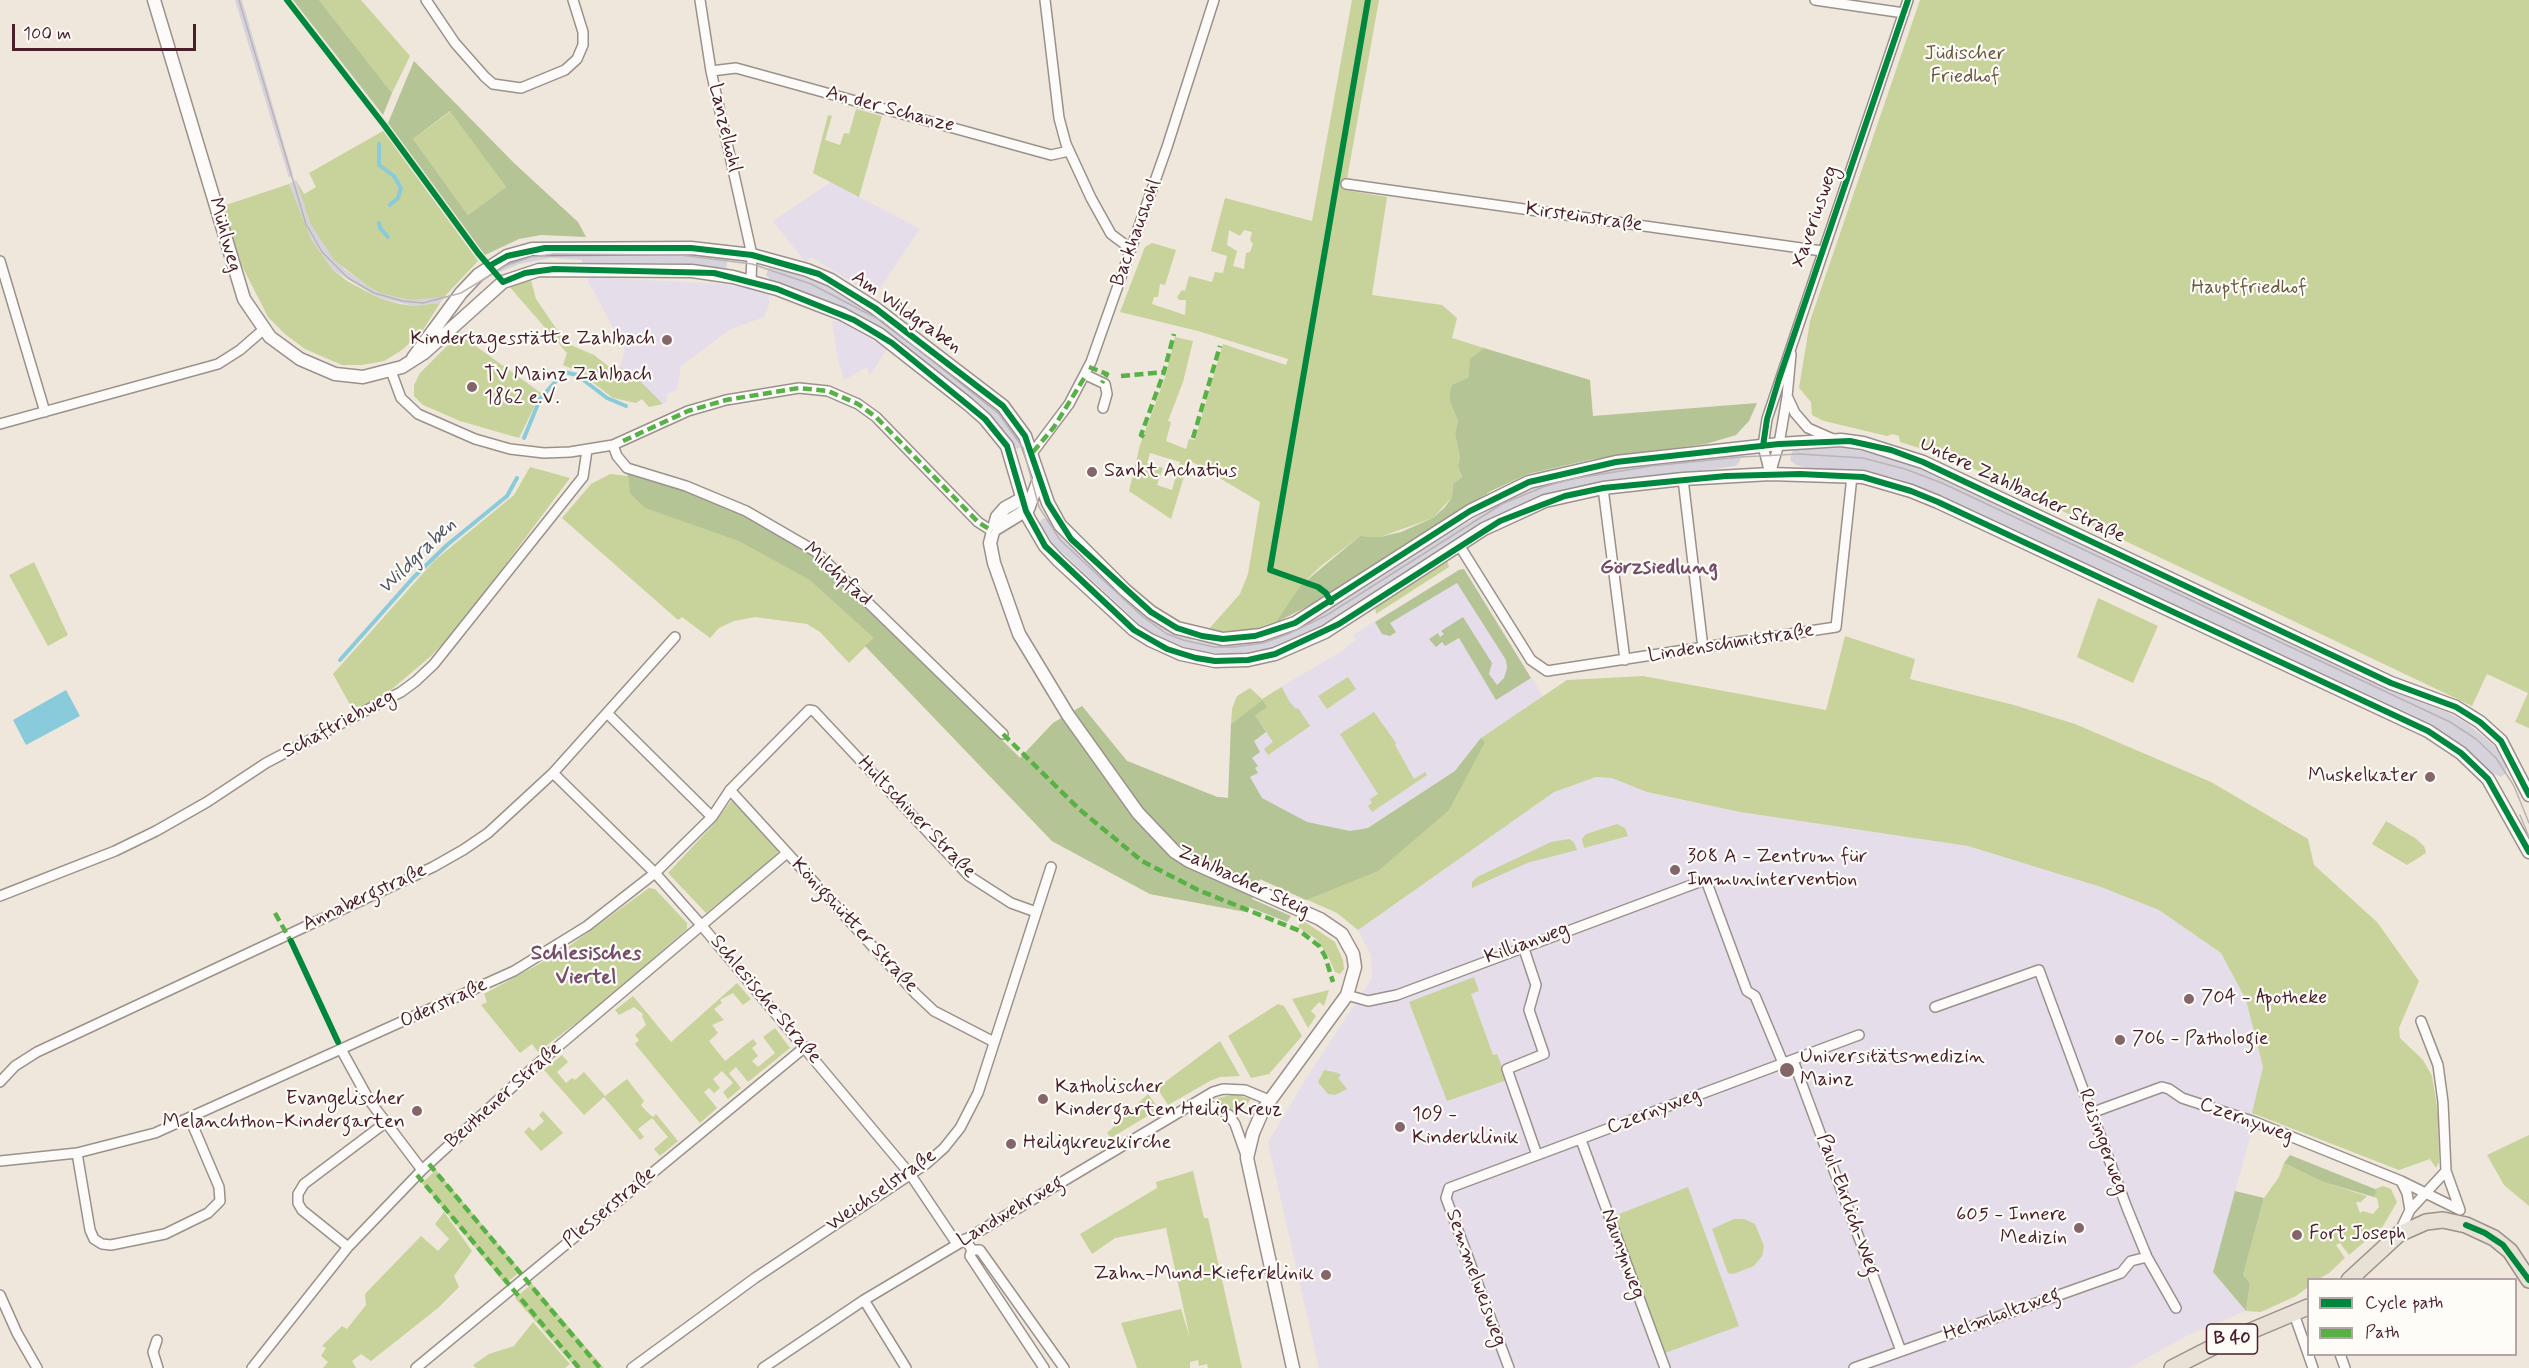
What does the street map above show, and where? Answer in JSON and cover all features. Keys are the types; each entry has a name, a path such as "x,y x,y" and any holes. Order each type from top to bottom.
{"main road":[{"path":"2351,1278 2398,1234 2435,1221 2466,1225 2486,1233 2503,1245 2529,1280"},
{"name":"B 40","path":"2172,1368 2215,1346 2307,1308"}],"street":[{"name":"Mühlweg","path":"154,0 234,270 244,299 263,330 300,360 335,374 363,377 391,371 410,362"},
{"path":"426,0 455,43 485,77 494,84 521,88 565,70 577,59 583,45 583,32 573,0"},
{"name":"Lanzelhohl","path":"700,0 711,71 753,255"},
{"path":"1045,0 1059,118 1069,151 1111,234 1131,249"},
{"name":"Backhaushohl","path":"1033,452 1059,419 1086,375 1167,147 1214,0"},
{"path":"1815,0 1904,13"},
{"name":"Xaveriusweg","path":"1770,474 1763,446 1767,419 1908,0"},
{"name":"An der Schanze","path":"711,71 736,68 1051,155 1069,151"},
{"name":"Kirsteinstraße","path":"1346,184 1822,251"},
{"name":"Am Wildgraben","path":"410,362 469,284 489,266 507,256 532,249 682,248 753,255 819,274 875,308 1003,406 1022,430 1033,452 1039,477"},
{"path":"751,280 753,255"},
{"path":"0,261 45,412"},
{"name":"Am Wildgraben","path":"410,362 424,353 502,282 539,270 692,271 751,280 842,314 886,339 985,419 1003,439 1027,504"},
{"path":"440,320 441,330 450,329"},
{"path":"0,424 218,364 240,350 263,330"},
{"name":"Xaveriusweg","path":"1770,474 1779,444 1787,397 1792,340"},
{"path":"391,371 397,388 408,406 418,414 475,439 531,452 587,450 613,445 688,411 726,400 799,388 828,391 858,404 876,417 978,522 992,531 1027,504 1039,477"},
{"path":"1086,375 1105,384 1107,394 1102,408"},
{"path":"1787,397 1795,413 1808,428 1819,435 1841,440"},
{"name":"Untere Zahlbacher Straße","path":"1039,477 1048,503 1058,521 1071,538 1125,590 1165,621 1202,636 1238,638 1261,635 1295,623 1470,511 1530,482 1616,462 1779,444 1841,440 1878,446 1923,462 2391,682 2457,707 2480,722 2501,741 2529,795"},
{"name":"Milchpfad","path":"613,445 617,456 627,468 686,486 746,511 815,551 1003,734"},
{"name":"Schaftriebweg","path":"0,896 115,851 156,831 207,802 266,763 401,692 416,681 434,664 583,477 587,450"},
{"path":"1011,457 1021,458 1033,452"},
{"path":"1027,504 1045,546 1134,630 1167,649 1215,661 1248,660 1296,646 1339,624 1459,545 1524,510 1565,496 1603,488 1683,479 1770,474 1852,476 1892,484 1945,505 2428,731 2461,753 2488,779 2529,852"},
{"name":"Lindenschmitstraße","path":"1459,545 1532,660 1547,671 1836,627 1852,476"},
{"path":"1683,479 1703,648"},
{"path":"1603,488 1625,660"},
{"path":"1027,504 1058,521"},
{"name":"Zahlbacher Steig","path":"992,531 990,543 994,563 1019,634 1068,715 1145,822 1160,839 1189,861 1304,910 1335,928 1348,942 1353,954 1355,967 1347,995 1269,1100 1258,1118 1247,1158"},
{"name":"Annabergstraße","path":"0,1082 15,1066 36,1052 433,867 488,833 553,772 675,637"},
{"name":"Oderstraße","path":"0,1161 77,1153 155,1133 342,1051 514,971 587,926 655,873 712,817 730,790 809,710"},
{"name":"Hultschiner Straße","path":"809,710 814,711 969,876 1011,903 1036,912"},
{"path":"607,713 712,817"},
{"name":"Schlesische Straße","path":"553,772 655,873 702,926 910,1174 961,1242 972,1250"},
{"name":"Königshütter Straße","path":"730,790 934,1011 994,1041"},
{"name":"Beuthener Straße","path":"252,1368 348,1247 422,1170 535,1066 787,854"},
{"name":"Weichselstraße","path":"632,1368 755,1278 936,1156 960,1128 978,1093 1051,867"},
{"name":"Killianweg","path":"1347,995 1368,1001 1382,999 1702,881 1707,883 1747,991 1755,996 1783,1063"},
{"path":"1523,946 1536,985 1529,1010 1544,1054 1507,1069 1537,1155"},
{"name":"Reisingerweg","path":"1935,1007 2039,970 2146,1257 2176,1308"},
{"path":"2421,1020 2438,1065 2443,1102 2446,1171 2466,1225"},
{"name":"Czernyweg","path":"1449,1188 1859,1035"},
{"name":"Plesserstraße","path":"416,1368 805,1047"},
{"path":"342,1051 385,1123 422,1170"},
{"name":"Paul-Ehrlich-Weg","path":"1792,1060 1900,1351"},
{"name":"Czernyweg","path":"2091,1113 2162,1087 2182,1098 2255,1122 2401,1181 2460,1210"},
{"name":"Landwehrweg","path":"763,1368 864,1300 1213,1092 1231,1088 1245,1090 1269,1100"},
{"path":"1195,1103 1218,1108 1235,1124 1247,1158 1293,1368"},
{"path":"77,1153 90,1230 94,1239 102,1244 111,1245 165,1234 208,1213 220,1201 219,1187 190,1119"},
{"path":"348,1247 302,1210 298,1203 298,1194 304,1184 385,1123"},
{"name":"Naunynweg","path":"1581,1140 1665,1368"},
{"path":"2398,1234 2410,1210 2446,1171"},
{"path":"2401,1181 2407,1193 2410,1210"},
{"name":"Semmelweisweg","path":"1449,1188 1446,1198 1509,1368"},
{"path":"1044,1368 970,1256 972,1250 980,1250 1064,1368"},
{"name":"Helmholtzweg","path":"1854,1368 2121,1273 2131,1261 2146,1257"},
{"path":"0,1295 17,1333 37,1368"},
{"path":"864,1300 906,1368"},
{"path":"2294,1314 2307,1351"},
{"path":"157,1340 153,1352 158,1368"}],"shaded area":[{"path":"235,0 242,0 293,175 289,178"},
{"path":"296,180 310,223 344,269 380,293 444,297 440,303 414,306 379,298 333,270 311,239 298,212 289,184"},
{"path":"831,182 920,229 875,296 811,257 805,262 773,221"},
{"path":"680,252 728,258 726,268 671,263 582,263 582,260 551,258 519,264 500,272 496,268 513,260 540,253"},
{"path":"770,265 791,269 839,290 838,292 863,306 999,409 1020,434 1024,447 1015,449 990,415 913,354 833,305 772,282 766,275"},
{"name":"Kindertagesstätte Zahlbach","path":"586,277 723,284 769,292 769,305 764,317 729,330 681,366 677,390 667,394 667,402 663,404 638,379 620,367 625,350"},
{"path":"832,321 843,321 887,349 870,375 867,367 844,380"},
{"path":"1846,448 1883,455 1926,469 2400,694 2449,713 2468,724 2501,753 2506,763 2506,773 2501,777 2493,773 2459,744 2391,707 1938,494 1892,477 1844,469 1811,469 1796,465 1790,460 1793,449"},
{"path":"1736,454 1741,459 1736,466 1584,486 1521,504 1486,523 1329,623 1276,647 1238,655 1194,651 1146,630 1055,546 1039,523 1043,518 1049,520 1061,537 1133,605 1161,627 1195,641 1243,643 1285,633 1321,615 1444,536 1518,493 1601,471"},
{"path":"1464,569 1544,698 1481,738 1455,771 1368,828 1264,876 1231,724 1274,691 1347,648 1346,646 1356,640 1353,635"},
{"name":"Universitätsmedizin Mainz","path":"1596,777 1612,778 1647,792 1740,812 1968,846 2101,887 2159,910 2221,953 2246,1000 2263,1067 2249,1141 2213,1272 2246,1311 2190,1334 2129,1368 1319,1368 1268,1143 1305,1080 1372,978 1371,955 1358,930 1554,791"}],"green space":[{"path":"293,0 319,0 392,93 383,115"},
{"path":"319,0 361,0 410,56 392,93"},
{"path":"1352,0 1379,0 1345,190 1387,197 1372,295 1442,305 1457,318 1452,338 1484,348 1470,360 1468,378 1450,402 1458,421 1455,434 1460,457 1458,466 1462,477 1453,484 1452,497 1433,518 1380,537 1360,536 1321,566 1300,586 1275,623 1256,630 1232,632 1208,630 1240,594 1248,574 1260,502 1189,460 1171,519 1129,491 1140,445 1166,375 1175,337 1193,341 1183,382 1168,421 1171,422 1166,441 1186,449 1189,439 1195,440 1223,344 1286,365 1288,359 1198,331 1120,312 1145,247 1152,243 1176,250 1165,285 1160,284 1158,297 1154,297 1152,304 1185,315 1186,300 1179,300 1177,297 1182,290 1185,291 1189,276 1212,282 1215,272 1223,273 1227,256 1211,251 1225,198 1312,221","holes":["1229,230 1240,236 1244,230 1252,232 1250,240 1253,244 1250,252 1246,253 1244,269 1233,266 1237,251 1227,245","1150,453 1180,462 1172,490 1157,485 1163,468 1147,463"]},
{"name":"Hauptfriedhof","path":"1920,0 2529,0 2529,728 2515,722 2528,693 2487,674 2472,706 1951,458 1900,442 1899,436 1892,434 1887,436 1824,421 1812,415 1811,402 1799,388 1810,321"},
{"path":"414,61 514,163 578,222 586,237 541,235 519,239 485,255 388,123","holes":["450,111 506,187 468,215 413,139"]},
{"path":"856,109 882,116 859,197 813,173 828,115 832,116 825,140 840,145 844,133 849,134"},
{"path":"451,111 506,187 468,215 413,139"},
{"path":"383,131 478,261 444,297 410,300 380,293 334,260 310,223 296,180 304,194 316,187 309,173"},
{"path":"289,184 311,239 333,270 347,281 379,298 414,306 440,303 421,333 402,350 384,361 362,365 342,365 305,349 268,317 241,264 223,206"},
{"path":"531,280 536,299 566,343 594,355 617,373 620,367 638,379 663,404 649,407 642,399 636,403 613,398 578,371 563,365 567,353 508,285"},
{"name":"TV Mainz Zahlbach 1862 e.V.","path":"459,334 541,393 519,438 460,421 423,405 414,396 414,385 420,373"},
{"path":"1484,348 1590,380 1593,416 1757,403 1749,421 1736,435 1706,444 1594,459 1528,474 1491,491 1328,596 1275,623 1300,586 1360,536 1380,537 1401,532 1433,518 1445,507 1452,497 1453,484 1462,477 1458,466 1460,457 1455,434 1458,421 1450,402 1450,393 1452,385 1468,378 1470,359"},
{"path":"530,467 570,478 458,628 431,656 385,695 353,710 333,674 434,561 514,495"},
{"path":"628,472 814,554 1020,758 1053,723 1082,706 1127,761 1217,797 1228,798 1264,875 1368,828 1455,771 1481,738 1567,680 1643,676 1826,710 1845,636 1915,659 1910,679 2014,705 2075,724 2211,782 2308,839 2314,865 2377,922 2419,981 2399,1028 2400,1038 2423,1060 2432,1076 2438,1113 2439,1162 2436,1168 2430,1159 2399,1170 2252,1113 2263,1067 2246,1000 2221,953 2159,910 2101,887 1968,846 1740,812 1647,792 1612,778 1596,777 1554,792 1358,930 1337,913 1260,879 1246,912 1150,894 1052,841 866,646 849,663 820,632 807,624 755,617 734,621 719,628 710,638 682,617 678,620 562,518 591,484 610,474 627,476"},
{"path":"628,472 673,485 744,514 814,554 1020,758 1053,723 1082,706 1127,761 1217,797 1228,798 1231,724 1262,700 1267,707 1255,715 1266,732 1254,741 1260,752 1252,758 1258,766 1255,768 1258,773 1250,777 1262,798 1307,822 1350,831 1368,828 1455,771 1481,738 1485,742 1449,810 1378,871 1306,900 1260,879 1252,899 1291,916 1287,922 1249,907 1246,912 1150,894 1052,841 865,646 874,638 810,580 739,541 645,508 630,493"},
{"path":"1447,560 1449,567 1376,614 1375,606"},
{"path":"34,562 68,635 48,646 9,575"},
{"path":"1464,569 1531,678 1496,700 1459,638 1445,646 1442,642 1436,647 1429,639 1438,633 1440,637 1444,634 1441,631 1463,617 1492,663 1489,674 1497,685 1504,678 1507,668 1506,660 1457,583 1390,623 1396,632 1390,636 1382,634 1375,622"},
{"path":"2098,598 2158,626 2133,683 2077,657"},
{"path":"1348,677 1356,689 1327,709 1318,696"},
{"path":"1282,687 1289,701 1296,709 1298,708 1310,726 1268,755 1264,749 1273,742 1255,715 1262,700 1231,724 1232,709 1237,696 1250,688 1262,699"},
{"path":"1374,712 1396,743 1414,779 1425,772 1427,775 1372,812 1368,806 1372,803 1370,799 1378,794 1340,734"},
{"path":"732,800 778,851 775,858 706,913 668,873 712,826"},
{"path":"2386,821 2415,838 2424,846 2426,853 2407,865 2372,844"},
{"path":"1617,824 1625,828 1628,836 1584,848 1582,839 1586,834"},
{"path":"1569,839 1574,842 1577,850 1527,863 1472,888 1472,882 1477,877 1551,842"},
{"path":"649,888 655,889 687,923 687,929 601,1004 538,1052 532,1044 520,1053 481,1005 487,1002 484,994 561,952"},
{"path":"1302,920 1335,942 1343,960 1344,969 1340,974 1335,972 1327,954 1316,939 1298,927"},
{"path":"1474,977 1479,991 1471,994 1493,1055 1497,1054 1507,1080 1447,1101 1409,1002"},
{"path":"737,983 751,999 743,1005 733,993 720,1000 722,1003 714,1009 724,1020 712,1025 718,1033 709,1041 725,1061 753,1039 757,1044 752,1048 758,1056 752,1061 758,1067 775,1053 763,1037 775,1028 790,1048 748,1082 736,1067 729,1073 741,1088 728,1099 723,1092 733,1083 722,1071 713,1079 720,1088 714,1093 709,1088 704,1092 717,1108 700,1123 635,1044 639,1040 635,1035 646,1025 643,1014 634,1007 619,1015 615,1010 633,996 671,1042"},
{"path":"1329,990 1324,1006 1319,1002 1311,1011 1316,1016 1308,1028 1292,999"},
{"path":"1278,1004 1284,1006 1302,1036 1269,1074 1251,1078 1228,1036"},
{"path":"1220,1041 1240,1076 1220,1077 1210,1081 1168,1105 1157,1088"},
{"path":"562,1055 568,1062 557,1072 566,1083 572,1078 575,1080 584,1072 605,1096 627,1079 644,1101 641,1105 653,1117 656,1114 678,1141 660,1156 654,1149 668,1137 652,1118 638,1129 644,1137 640,1140 604,1097 584,1115 544,1070"},
{"path":"1324,1070 1341,1075 1338,1078 1347,1089 1335,1095 1328,1094 1318,1082"},
{"path":"1148,1094 1159,1109 1111,1138 1107,1133"},
{"path":"1235,1094 1251,1099 1237,1117 1226,1106 1214,1099"},
{"path":"543,1111 563,1133 541,1151 524,1132 529,1127 533,1131 544,1121 539,1115"},
{"path":"2529,1135 2529,1206 2504,1185 2487,1155"},
{"path":"2290,1155 2375,1189 2374,1197 2323,1182 2284,1163"},
{"path":"2284,1163 2323,1182 2367,1196 2361,1202 2356,1202 2360,1213 2363,1211 2373,1214 2379,1207 2377,1198 2374,1197 2375,1189 2383,1186 2391,1189 2397,1202 2383,1226 2349,1255 2340,1243 2336,1245 2345,1258 2329,1273 2321,1278 2307,1278 2307,1288 2296,1296 2261,1312 2246,1311 2250,1283 2243,1275 2264,1198 2279,1177"},
{"path":"436,1170 521,1271 505,1284 422,1183"},
{"path":"1193,1171 1204,1218 1208,1218 1242,1368 1208,1368 1207,1364 1199,1366 1198,1360 1190,1362 1190,1368 1137,1368 1121,1323 1181,1309 1190,1338 1166,1228 1115,1238 1092,1254 1080,1234 1157,1188 1156,1182"},
{"path":"1688,1187 1739,1326 1665,1353 1614,1216"},
{"path":"2235,1191 2264,1198 2243,1275 2250,1283 2246,1311 2213,1272"},
{"path":"444,1212 472,1251 454,1276 459,1287 438,1308 371,1361 361,1354 352,1361 356,1368 323,1368 328,1362 321,1356 326,1348 322,1346 342,1326 347,1329 366,1305 365,1294 421,1236 438,1251 449,1239 435,1224"},
{"path":"1734,1219 1744,1219 1755,1224 1764,1246 1762,1256 1754,1266 1733,1274 1728,1273 1712,1229"},
{"path":"532,1284 604,1368 576,1368 515,1298"},
{"path":"533,1322 570,1364 565,1368 476,1368 473,1365 489,1354 514,1346"}],"water":[{"path":"66,690 80,716 26,745 13,720"}],"waterway":[{"path":"379,144 379,165 394,176 401,188 398,198 390,205"},
{"path":"379,223 380,228 388,237"},
{"name":"Wildgraben","path":"524,438 540,399 564,372 577,375 607,398 626,406"},
{"name":"Wildgraben","path":"340,660 413,578 447,545 507,496 517,478"}],"tram line":[{"path":"239,0 306,224 322,252 348,278 374,293 403,301 423,303 461,293 507,265 531,257 554,254 680,255 752,264 811,284 882,321 999,414 1023,448 1039,507 1060,540 1143,617 1167,634 1183,640 1214,647 1234,647 1263,643 1288,634 1327,615 1502,504 1543,487 1571,479 1652,466 1740,457 1799,454 1863,458 1905,469 1942,483 2450,722 2476,739 2496,758 2514,786 2529,823"},
{"path":"2520,815 2529,837"}],"marked path":[{"path":"1144,437 1141,435 1164,372 1174,334"},
{"path":"1193,438 1220,346"},
{"path":"1089,367 1107,374 1102,383"},
{"path":"1121,376 1164,372"},
{"path":"1033,452 1054,427 1086,375"},
{"path":"623,441 688,411 726,400 799,388 828,391 858,404 876,417 978,522 992,531"},
{"path":"1003,734 1079,809 1142,861 1198,890 1300,931 1319,946 1325,956 1333,982"},
{"path":"275,913 293,945"},
{"path":"429,1164 600,1368"},
{"path":"417,1175 579,1368"}],"cycle path":[{"path":"287,0 384,125 478,253 503,282 525,273 554,269 714,273 777,289 854,320 892,343 985,419 1007,446 1026,511 1045,546 1134,630 1167,649 1215,661 1248,660 1275,654 1339,624 1500,521 1565,496 1603,488 1726,476 1800,474 1863,477 1911,491 1938,502 2428,731 2461,753 2488,779 2529,852"},
{"path":"1331,602 1326,593 1318,587 1270,570 1368,0"},
{"path":"1763,446 1767,419 1779,379 1908,0"},
{"path":"489,266 507,256 545,248 691,248 752,255 819,274 875,308 1003,406 1025,436 1048,503 1071,539 1151,612 1177,628 1202,636 1223,639 1255,636 1295,623 1470,511 1529,482 1616,462 1779,444 1850,441 1891,450 1923,462 2391,683 2456,707 2480,722 2501,741 2529,795"},
{"path":"291,941 338,1042"},
{"path":"2466,1225 2485,1233 2503,1245 2529,1280"}],"place":[{"name":"Kindertagesstätte Zahlbach","path":"667,340"},
{"name":"TV Mainz Zahlbach 1862 e.V.","path":"472,387"},
{"name":"Sankt Achatius","path":"1092,472"},
{"name":"Muskelkater","path":"2430,777"},
{"name":"308 A - Zentrum für Immunintervention","path":"1675,870"},
{"name":"704 - Apotheke","path":"2189,999"},
{"name":"706 - Pathologie","path":"2120,1040"},
{"name":"Universitätsmedizin Mainz","path":"1787,1070"},
{"name":"Katholischer Kindergarten Heilig Kreuz","path":"1043,1099"},
{"name":"Evangelischer Melanchthon-Kindergarten","path":"417,1111"},
{"name":"109 - Kinderklinik","path":"1400,1127"},
{"name":"Heiligkreuzkirche","path":"1011,1144"},
{"name":"605 - Innere Medizin","path":"2079,1228"},
{"name":"Fort Joseph","path":"2297,1235"},
{"name":"Zahn-Mund-Kieferklinik","path":"1326,1275"}],"district":[{"name":"Görzsiedlung","path":"1659,569"},
{"name":"Schlesisches Viertel","path":"586,967"}],"park label":[{"name":"Jüdischer Friedhof","path":"1965,66"}]}
